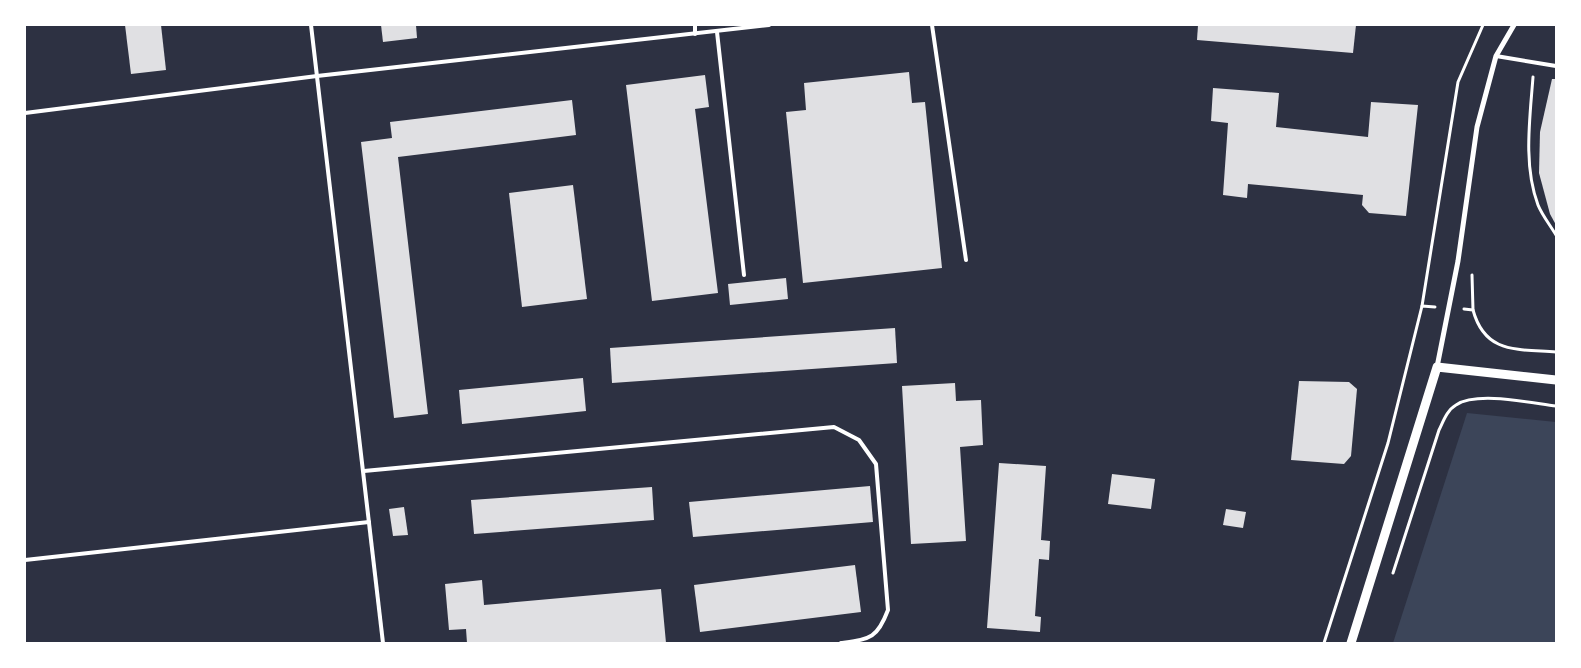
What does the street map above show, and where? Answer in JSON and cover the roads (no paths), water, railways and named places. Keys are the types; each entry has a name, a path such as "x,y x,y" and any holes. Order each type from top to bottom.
{"street":[{"path":"1351,643 1437,367 1456,271 1477,128 1496,56 1514,25"},
{"path":"1437,367 1556,380"}],"lane":[{"path":"311,25 383,643"},
{"path":"695,25 696,34"},
{"path":"25,113 317,76 769,25"},
{"path":"932,25 966,260"},
{"path":"717,32 744,275"},
{"path":"1496,56 1534,64 1556,66"},
{"path":"364,471 834,427 859,440 876,464 888,610 880,630 865,640 840,643"},
{"path":"25,560 369,522"}]}
